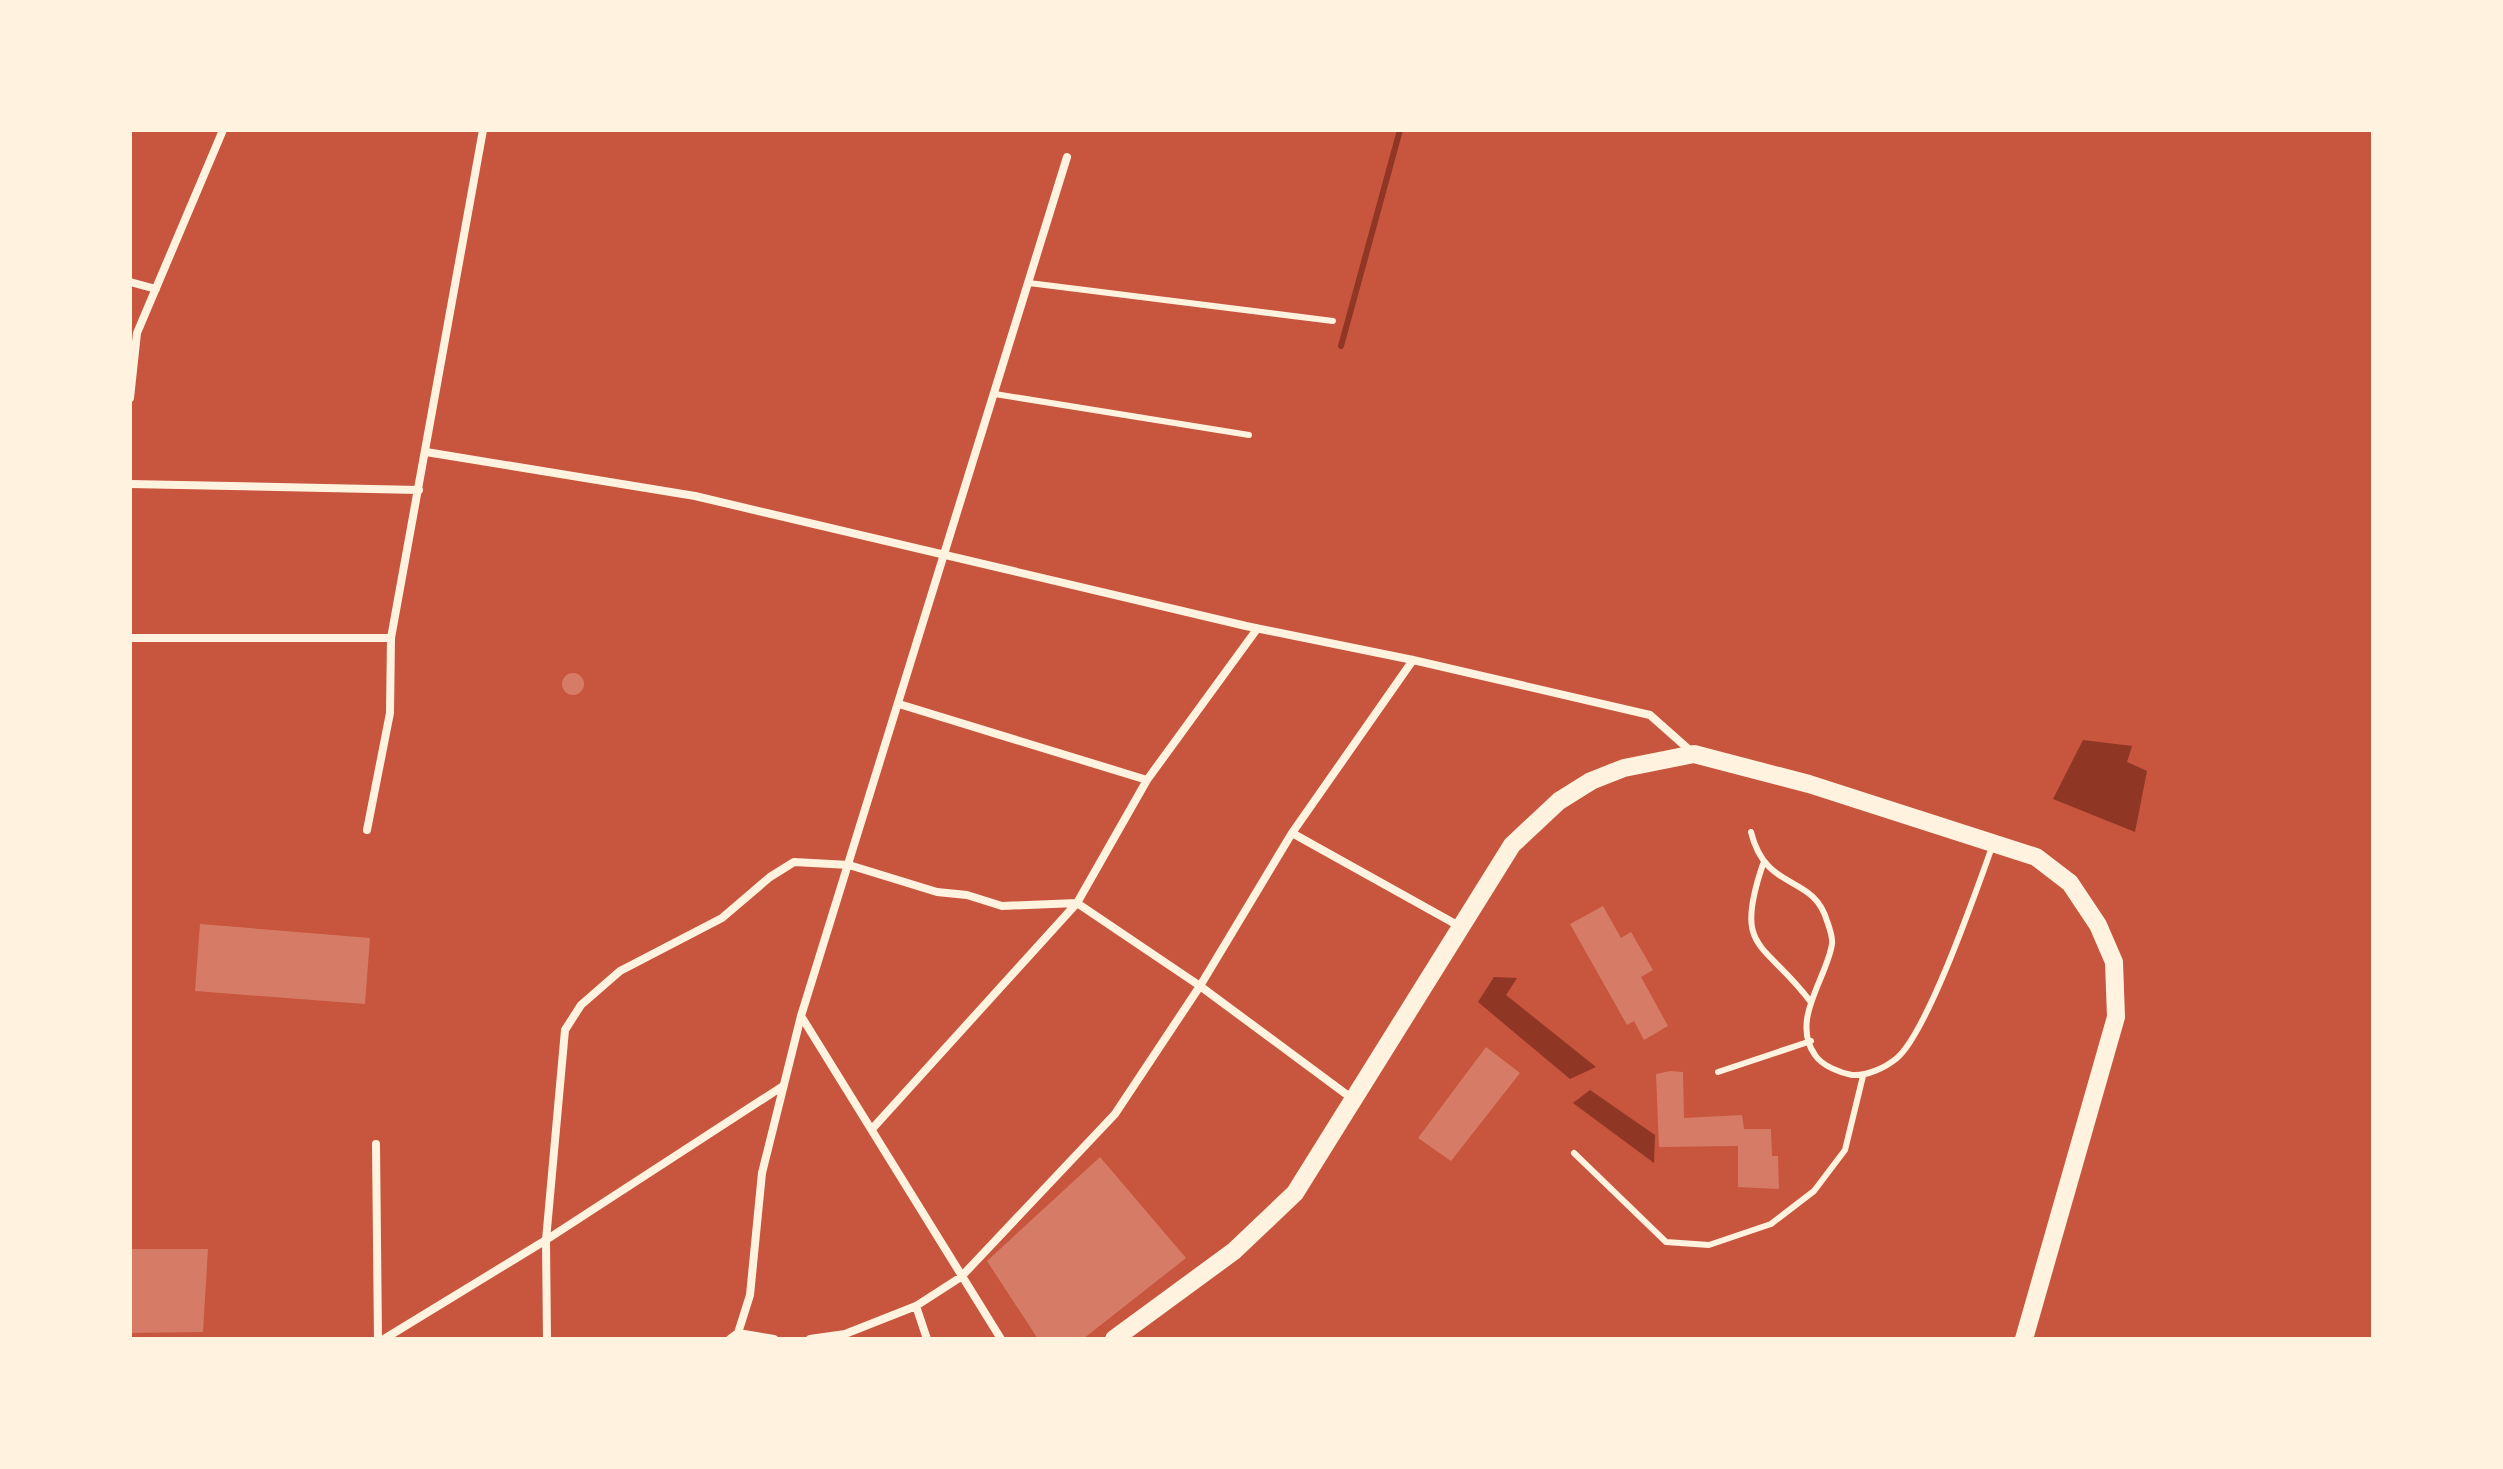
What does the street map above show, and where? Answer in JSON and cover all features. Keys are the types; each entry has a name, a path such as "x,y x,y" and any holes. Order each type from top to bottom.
{"highway":[{"path":"1114,1339 1234,1251 1295,1193 1512,845 1559,801 1591,781 1624,768 1694,754 1809,784 2036,857 2070,883 2098,925 2114,962 2116,1017 2024,1339"}],"street":[{"path":"130,398 137,333 223,130"},
{"path":"367,830 390,713 391,638 483,130"},
{"path":"774,1339 734,1336 750,1295 762,1173 801,1016 1067,157"},
{"path":"130,282 156,289"},
{"path":"426,452 695,496 1257,629 1413,660 1650,715 1694,754"},
{"path":"130,484 419,490"},
{"path":"872,1129 1077,903 1147,780 1257,629"},
{"path":"130,638 391,638"},
{"path":"810,1339 845,1334 916,1306 961,1277 1115,1114 1200,986 1292,833 1413,660"},
{"path":"899,704 1147,780"},
{"path":"1292,833 1459,926"},
{"path":"547,1339 546,1240 565,1030 581,1005 620,971 722,918 770,877 794,862 849,865 937,892 967,895 1002,906 1077,903 1200,986 1354,1100"},
{"path":"801,1016 1001,1339"},
{"path":"384,1339 546,1240 784,1086"},
{"path":"376,1144 378,1339"},
{"path":"916,1306 927,1339"}],"lane":[{"path":"1029,283 1333,321"},
{"path":"995,394 1249,435"},
{"path":"1751,832 1763,864 1750,917 1755,943 1793,978 1810,1001"},
{"path":"1763,864 1810,893 1825,915 1833,942 1810,1001 1808,1027 1815,1055 1840,1073 1863,1076 1897,1057 1914,1037 1968,914 1993,843"},
{"path":"1718,1072 1811,1041"},
{"path":"1574,1153 1666,1242 1709,1245 1771,1224 1814,1191 1845,1150 1863,1076"}],"shaded area":[{"path":"2083,740 2132,746 2127,762 2147,771 2135,832 2053,799"},
{"path":"1494,977 1517,978 1506,995 1596,1067 1570,1079 1478,1002"},
{"path":"1590,1090 1655,1135 1654,1163 1573,1103"}],"building":[{"path":"573,673 581,676 584,684 581,692 573,695 565,692 562,684 565,676"},
{"path":"1603,906 1621,938 1631,932 1653,970 1641,977 1668,1026 1644,1040 1634,1021 1627,1025 1570,924"},
{"path":"200,924 370,938 365,1004 195,991"},
{"path":"1486,1047 1520,1073 1451,1161 1418,1138"},
{"path":"1683,1072 1684,1118 1742,1115 1744,1129 1771,1129 1772,1156 1778,1156 1779,1189 1738,1187 1738,1146 1659,1147 1656,1074"},
{"path":"1100,1157 1186,1258 1083,1339 1038,1339 987,1261"},
{"path":"130,1249 208,1249 203,1332 130,1333"}],"waterway":[{"path":"1341,346 1400,130"}]}
